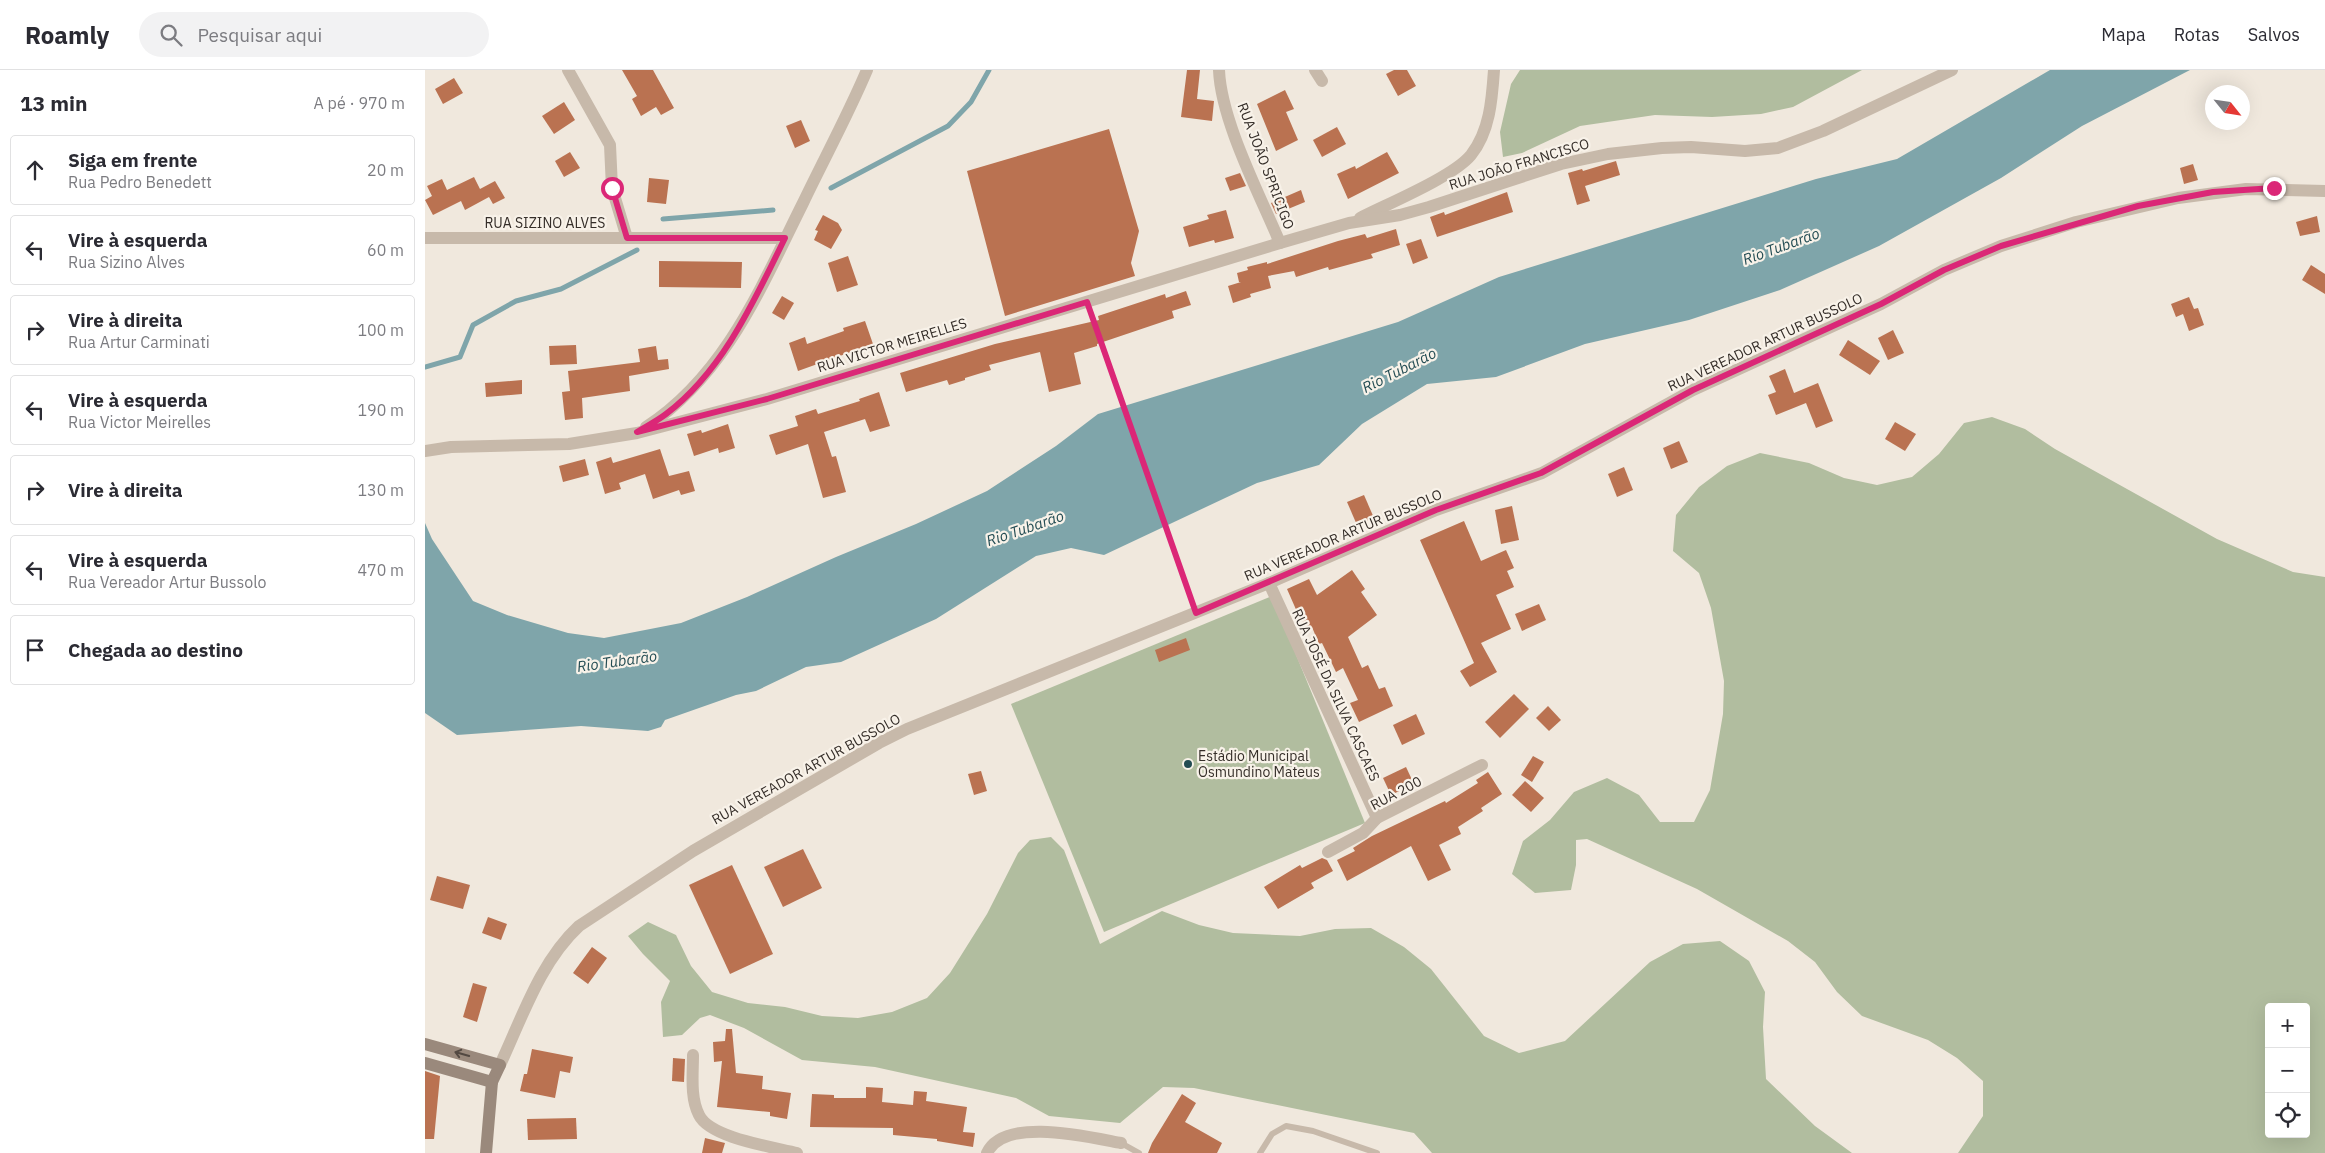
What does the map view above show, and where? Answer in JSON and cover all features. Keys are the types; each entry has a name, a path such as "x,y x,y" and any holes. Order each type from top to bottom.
{"street":[{"path":"568,70 610,144 613,155 612,188 627,238"},
{"path":"637,432 666,414 705,375 744,320 867,70"},
{"name":"RUA JOÃO SPRICIGO","path":"1219,70 1223,94 1234,132 1280,244"},
{"path":"1349,223 1437,179 1471,155 1481,139 1487,122 1492,100 1494,70"},
{"name":"RUA JOÃO FRANCISCO","path":"1349,223 1400,215 1561,164 1608,154 1662,148 1691,147 1745,151 1778,148 1823,131 1952,70"},
{"name":"RUA VEREADOR ARTUR BUSSOLO","path":"500,1065 555,954 567,936 594,914 701,846 879,743 931,718 1269,584 1436,510 1541,473 1693,390 1881,304 1944,270 2001,246 2076,222 2178,198 2246,189 2325,190"},
{"name":"RUA VICTOR MEIRELLES","path":"430,450 569,444 637,432 767,399 1349,223"},
{"name":"RUA SIZINO ALVES","path":"425,238 785,238"},
{"name":"RUA JOSÉ DA SILVA CASCAES","path":"1269,584 1377,818"},
{"name":"RUA 200","path":"1328,852 1363,833 1377,818 1482,765"},
{"path":"425,1044 500,1065 491,1082 486,1153"},
{"path":"693,1055 693,1093 703,1122 719,1132 797,1153"},
{"path":"425,1063 491,1082"},
{"path":"987,1153 990,1145 999,1138 1029,1132 1076,1135 1121,1143"}],"lane":[{"path":"1260,1153 1272,1134 1286,1126 1313,1131 1377,1153"},
{"path":"1121,1143 1139,1153"}],"path":[{"path":"1087,302 1196,613"}],"green space":[{"path":"1520,70 1862,70 1793,107 1761,114 1712,117 1655,115 1580,126 1522,153 1503,157 1500,132 1511,84"},
{"path":"1992,417 2025,429 2055,449 2217,539 2293,572 2325,577 2325,1153 1958,1153 1983,1116 1983,1081 1957,1058 1928,1040 1862,1016 1837,992 1815,962 1788,941 1697,889 1587,839 1576,840 1576,865 1571,890 1535,893 1512,874 1523,841 1550,820 1574,792 1607,778 1639,795 1660,822 1694,822 1710,790 1723,714 1724,681 1711,608 1699,573 1673,551 1676,515 1699,487 1727,466 1760,453 1809,463 1844,478 1877,485 1912,477 1939,454 1964,423"},
{"name":"Estádio Municipal Osmundino Mateus","path":"1272,596 1365,823 1104,932 1011,704"},
{"path":"1051,837 1064,850 1100,944 1162,911 1199,925 1233,933 1300,936 1335,929 1371,928 1404,947 1431,969 1484,1036 1519,1053 1565,1041 1650,962 1683,944 1720,941 1749,961 1765,992 1763,1027 1766,1079 1815,1126 1852,1153 1432,1153 1414,1133 1194,1088 1163,1087 1120,1123 1049,1116 1016,1098 875,1067 802,1060 744,1028 710,1015 700,1018 682,1035 663,1037 661,1002 670,981 628,936 648,922 676,935 691,966 712,992 748,1003 785,1007 822,1016 858,1018 892,1012 927,998 950,973 987,914 1018,853 1030,840"}],"water":[{"name":"Rio Tubarão","path":"2050,70 2190,70 2082,126 2001,178 1879,246 1780,290 1689,320 1585,344 1496,377 1427,384 1362,424 1319,465 1257,483 1104,555 1071,548 1036,556 936,619 841,662 806,667 756,691 736,695 665,720 661,727 648,731 581,726 457,735 425,713 425,523 432,539 473,601 507,615 568,633 604,638 681,623 747,597 916,524 987,491 1056,446 1098,414 1398,322 1499,277 1816,179 1897,159"}],"building":[{"path":"622,70 653,70 674,108 661,115 656,107 641,116 632,99 637,96"},
{"path":"1187,70 1200,70 1197,99 1214,101 1212,121 1181,117"},
{"path":"1394,70 1407,70 1416,86 1398,96 1386,74"},
{"path":"454,78 463,93 443,104 435,89"},
{"path":"1285,90 1294,109 1286,112 1298,140 1276,151 1257,104"},
{"path":"564,102 575,120 554,134 542,116"},
{"path":"801,120 810,141 795,148 786,126"},
{"path":"1337,127 1346,144 1322,157 1313,140"},
{"path":"1109,129 1139,231 1131,263 1135,276 1005,316 967,171"},
{"path":"570,152 580,168 564,177 555,161"},
{"path":"1387,152 1399,173 1348,199 1337,174 1355,166 1356,169"},
{"path":"1616,161 1620,175 1585,186 1590,201 1577,205 1568,173 1582,169 1583,171"},
{"path":"2193,164 2198,180 2184,184 2180,168"},
{"path":"1240,173 1246,186 1230,191 1225,178"},
{"path":"474,177 480,189 495,181 505,198 493,204 489,197 465,210 461,201 433,215 425,200 432,196 427,186 442,179 447,190"},
{"path":"649,178 669,180 666,204 647,202"},
{"path":"1301,190 1305,202 1276,214 1271,203"},
{"path":"1507,192 1513,212 1437,237 1430,217 1444,212 1445,215"},
{"path":"1226,210 1234,238 1215,243 1214,240 1189,247 1183,227 1209,219 1207,215"},
{"path":"823,215 838,223 842,230 831,249 814,240 818,231 815,230"},
{"path":"2317,216 2320,232 2300,236 2296,222"},
{"path":"1396,229 1400,245 1371,254 1373,258 1329,270 1328,267 1296,277 1294,271 1268,276 1271,288 1250,294 1251,297 1233,303 1228,286 1241,282 1239,282 1237,273 1248,270 1247,267 1267,262 1267,264 1365,234 1367,238"},
{"path":"1421,239 1428,258 1413,264 1406,244"},
{"path":"848,256 858,285 837,292 828,263"},
{"path":"659,261 742,262 741,288 659,287"},
{"path":"2311,265 2325,274 2325,294 2302,280"},
{"path":"1186,291 1191,305 1172,311 1174,318 1074,353 1081,384 1049,392 1040,352 989,365 991,370 949,385 947,380 906,392 900,373 995,344 1099,320 1098,316 1165,294 1166,298"},
{"path":"782,296 794,303 784,320 772,313"},
{"path":"2189,297 2194,309 2198,308 2204,325 2189,331 2183,314 2176,317 2171,304"},
{"path":"865,321 873,344 798,371 789,343 805,337 807,344 844,331 843,328"},
{"path":"1893,330 1904,353 1888,360 1878,338"},
{"path":"1848,340 1880,361 1870,375 1839,355"},
{"path":"576,345 577,364 550,365 549,346"},
{"path":"656,346 658,360 668,359 669,369 629,376 630,391 582,398 583,418 565,420 562,392 570,391 568,371 640,362 638,349"},
{"path":"1785,369 1794,393 1818,383 1833,421 1816,428 1806,403 1776,415 1768,395 1776,392 1769,376"},
{"path":"522,380 522,394 486,397 485,383"},
{"path":"879,392 890,426 870,432 865,419 824,432 832,457 836,456 846,492 823,498 808,444 776,455 769,435 798,426 795,416 816,409 818,414 860,401 859,399"},
{"path":"1895,422 1916,434 1905,451 1885,439"},
{"path":"728,424 735,448 719,453 718,448 694,456 687,434 701,430 702,433"},
{"path":"1679,441 1688,462 1671,469 1663,448"},
{"path":"660,449 669,476 689,471 695,491 681,495 679,490 653,499 645,474 619,483 621,489 605,494 596,462 611,457 613,463"},
{"path":"585,459 589,475 563,482 559,466"},
{"path":"1624,467 1633,490 1617,497 1608,474"},
{"path":"1364,495 1374,518 1357,525 1347,502"},
{"path":"1512,506 1519,540 1501,544 1495,510"},
{"path":"1464,521 1481,561 1506,550 1514,568 1507,571 1514,587 1496,595 1511,629 1481,643 1497,672 1470,687 1460,671 1474,663 1420,540"},
{"path":"1352,570 1365,589 1361,592 1377,615 1348,637 1362,668 1368,665 1379,689 1385,687 1393,706 1359,722 1350,703 1358,700 1343,668 1336,672 1322,643 1319,644 1312,627 1305,630 1287,589 1309,579 1317,595"},
{"path":"1539,604 1546,620 1522,631 1515,614"},
{"path":"1186,638 1190,650 1159,662 1155,650"},
{"path":"1514,694 1529,709 1500,738 1485,722"},
{"path":"1548,706 1561,720 1549,731 1536,718"},
{"path":"1416,714 1425,734 1402,745 1393,725"},
{"path":"1533,756 1544,762 1532,782 1521,775"},
{"path":"1406,767 1414,784 1391,795 1383,778"},
{"path":"981,771 987,791 974,795 968,774"},
{"path":"1488,772 1502,794 1481,808 1483,811 1458,827 1461,834 1439,845 1451,870 1428,881 1411,846 1347,881 1337,860 1355,851 1353,848 1372,836 1445,801 1446,803 1478,783 1476,780"},
{"path":"1525,781 1544,798 1531,812 1512,795"},
{"path":"803,849 822,888 783,907 764,867"},
{"path":"1322,858 1327,860 1333,871 1311,883 1314,888 1278,909 1264,887 1300,865 1302,868"},
{"path":"732,865 773,954 730,974 689,885"},
{"path":"437,876 470,885 463,909 430,900"},
{"path":"488,917 507,924 501,940 482,933"},
{"path":"592,947 607,958 588,984 573,973"},
{"path":"473,983 487,987 477,1022 463,1017"},
{"path":"726,1029 732,1029 736,1073 763,1076 762,1089 791,1093 787,1119 770,1116 770,1112 717,1107 722,1061 714,1062 713,1042 725,1041"},
{"path":"532,1049 573,1057 570,1073 560,1071 555,1098 520,1091 524,1074 527,1074"},
{"path":"673,1058 685,1059 684,1082 672,1081"},
{"path":"425,1071 440,1076 434,1139 425,1139"},
{"path":"866,1087 883,1088 882,1102 913,1105 914,1091 927,1092 926,1101 967,1107 963,1132 975,1133 973,1147 937,1141 937,1139 893,1135 893,1128 810,1127 812,1094 834,1095 834,1098 866,1098"},
{"path":"1182,1094 1196,1103 1185,1122 1222,1143 1217,1153 1148,1153 1152,1143"},
{"path":"576,1118 577,1139 528,1140 527,1119"},
{"path":"705,1138 725,1143 722,1153 702,1153"}],"waterway":[{"path":"831,188 948,126 971,102 989,70"},
{"path":"663,219 773,210"},
{"path":"425,367 460,357 473,325 516,301 561,289 637,250"}],"place":[{"name":"Estádio Municipal Osmundino Mateus","path":"1188,764"}],"route":[{"path":"612,188 627,238 785,238 744,320 705,375 666,414 637,432 767,399 1087,302 1196,613 1269,584 1436,510 1541,473 1693,390 1881,304 1971,257 2038,233 2138,206 2213,192 2274,188"}]}
